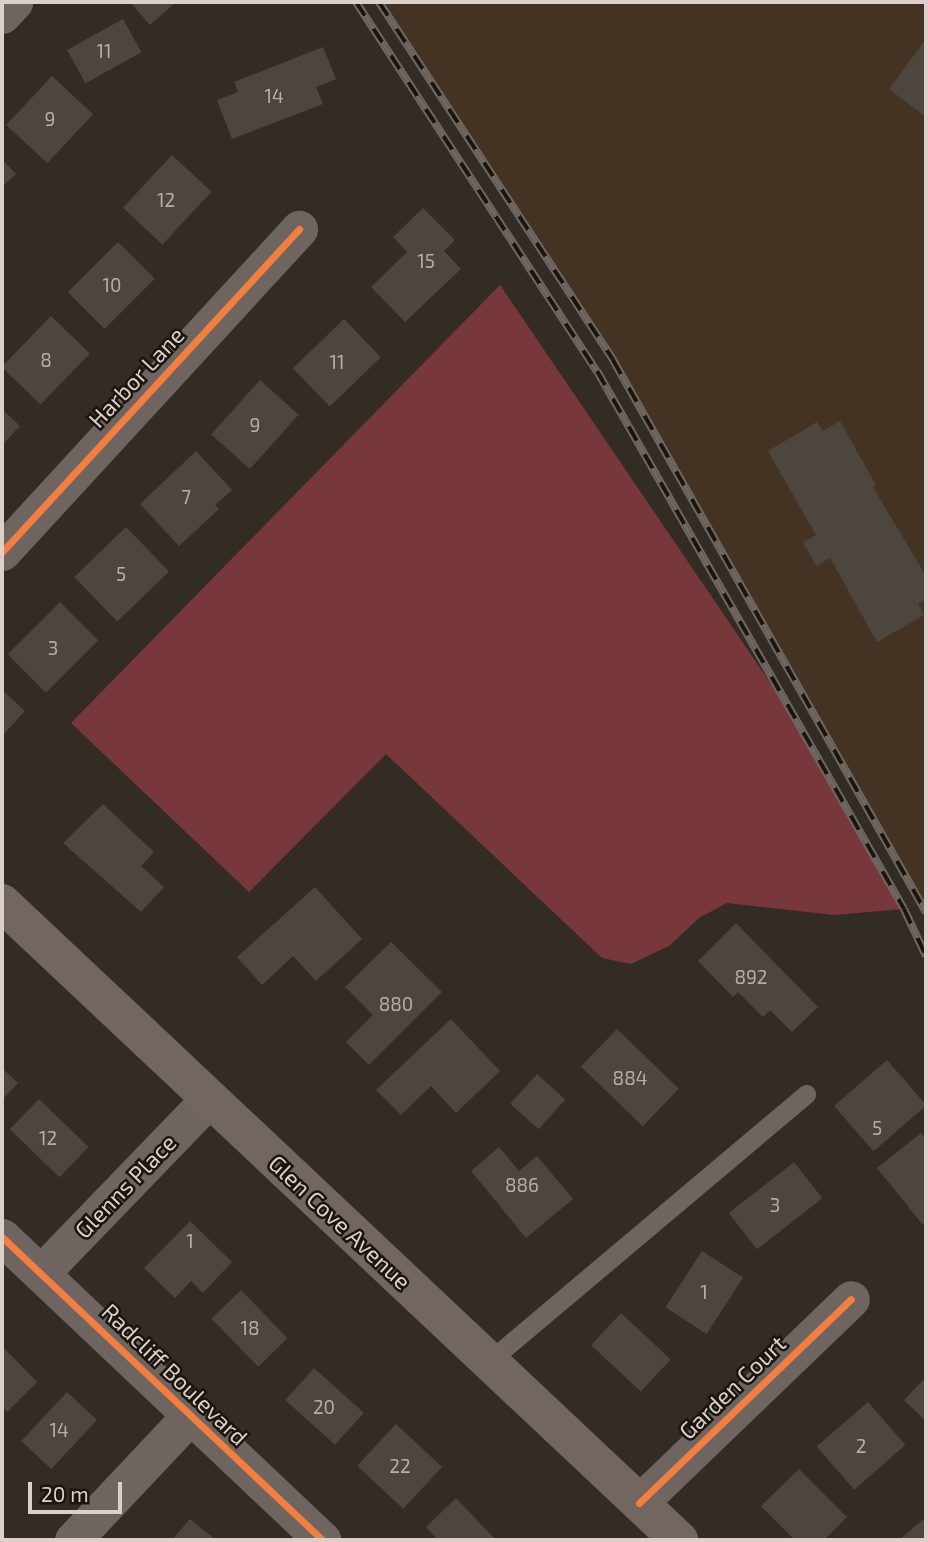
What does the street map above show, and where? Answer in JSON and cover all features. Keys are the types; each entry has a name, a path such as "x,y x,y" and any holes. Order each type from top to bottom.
{"main road":[{"name":"Glen Cove Avenue","path":"2,903 679,1540"}],"street":[{"path":"2,15 14,2"},
{"name":"Harbor Lane","path":"2,552 299,229"},
{"name":"Glenns Place","path":"41,1273 209,1098"},
{"name":"Radcliff Boulevard","path":"2,1237 321,1540"},
{"name":"Garden Court","path":"639,1503 851,1299"},
{"path":"73,1540 190,1416"}],"lane":[{"path":"488,1362 806,1094"}],"shaded area":[{"path":"379,2 926,2 926,912 613,360"},
{"path":"500,285 805,734 904,909 834,915 727,903 699,918 669,946 631,964 602,958 386,754 249,892 71,723"}],"building":[{"path":"130,2 176,2 150,25"},
{"path":"123,19 141,52 85,83 67,50"},
{"path":"926,39 926,117 889,89"},
{"path":"323,47 336,79 316,87 323,104 232,139 217,100 238,92 234,82"},
{"path":"52,76 93,114 47,163 6,125"},
{"path":"172,155 211,192 162,244 123,208"},
{"path":"2,159 16,174 2,187"},
{"path":"423,208 455,240 444,251 461,269 405,322 371,287 407,252 393,237"},
{"path":"118,242 155,279 105,329 68,292"},
{"path":"51,316 90,354 41,405 2,367"},
{"path":"344,319 381,357 330,406 293,368"},
{"path":"260,380 299,415 250,469 211,434"},
{"path":"2,409 20,426 2,445"},
{"path":"840,421 876,485 873,487 926,576 926,599 918,604 924,615 877,642 830,558 816,566 803,542 816,535 768,451 817,422 823,431"},
{"path":"196,451 232,490 215,505 219,509 179,546 140,504"},
{"path":"126,527 169,572 117,622 74,577"},
{"path":"60,602 98,640 46,693 8,654"},
{"path":"2,690 25,711 2,736"},
{"path":"103,804 154,852 141,866 164,887 141,912 63,843"},
{"path":"315,887 362,939 316,981 293,956 262,985 237,957"},
{"path":"736,923 818,1007 792,1032 770,1010 763,1017 738,992 733,997 698,961"},
{"path":"391,942 442,992 369,1065 346,1042 373,1015 345,987"},
{"path":"451,1019 500,1071 456,1113 431,1086 401,1115 376,1090"},
{"path":"617,1029 679,1089 643,1126 581,1066"},
{"path":"887,1060 926,1106 874,1151 834,1106"},
{"path":"2,1068 18,1083 2,1100"},
{"path":"537,1074 565,1099 538,1129 510,1104"},
{"path":"39,1099 89,1147 59,1177 10,1129"},
{"path":"921,1133 926,1139 926,1222 923,1225 877,1168"},
{"path":"499,1147 519,1171 537,1156 573,1199 526,1238 471,1171"},
{"path":"794,1162 822,1198 757,1249 729,1213"},
{"path":"190,1221 232,1262 203,1293 191,1281 175,1298 144,1268"},
{"path":"702,1251 743,1278 707,1334 666,1307"},
{"path":"241,1290 288,1338 258,1367 212,1318"},
{"path":"621,1313 671,1359 641,1392 591,1345"},
{"path":"2,1346 37,1382 7,1412 2,1406"},
{"path":"314,1368 364,1413 335,1445 285,1400"},
{"path":"926,1377 926,1421 904,1400"},
{"path":"67,1392 97,1420 51,1469 21,1441"},
{"path":"868,1402 905,1445 854,1490 817,1447"},
{"path":"396,1424 442,1467 403,1509 357,1466"},
{"path":"799,1469 847,1517 824,1540 795,1540 761,1506"},
{"path":"456,1498 496,1540 438,1540 426,1527"},
{"path":"926,1517 926,1540 899,1540"},
{"path":"190,1519 216,1540 172,1540"}],"railway":[{"path":"356,2 597,371 904,909 926,956"},
{"path":"379,2 613,360 926,912"}],"cycle path":[{"path":"2,552 299,229"},
{"path":"2,1237 322,1540"},
{"path":"639,1503 851,1299"}]}
